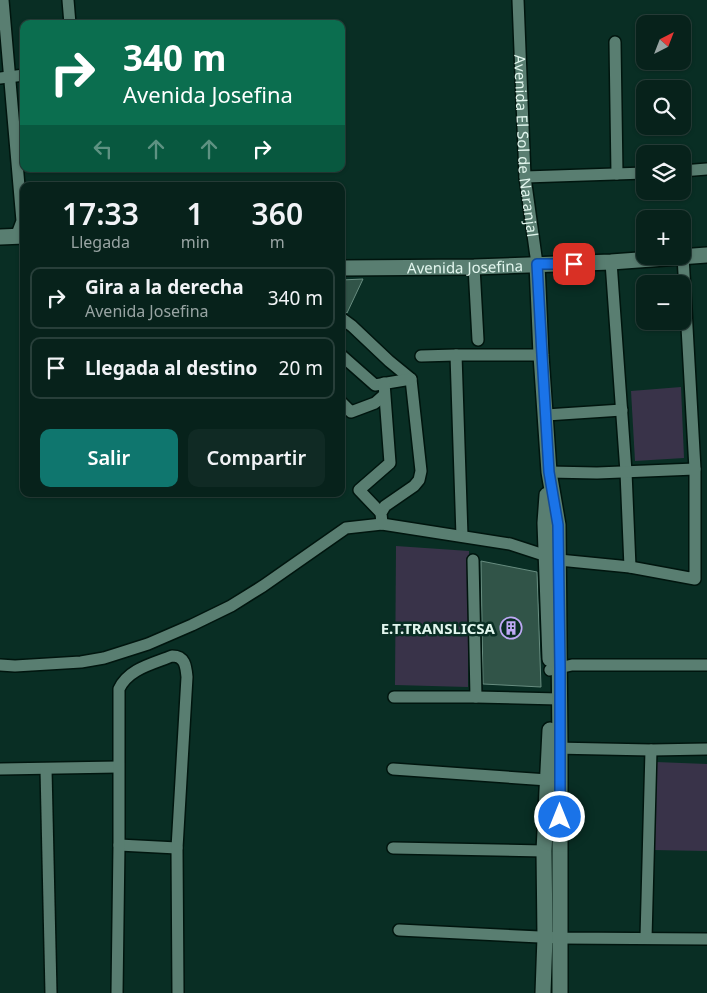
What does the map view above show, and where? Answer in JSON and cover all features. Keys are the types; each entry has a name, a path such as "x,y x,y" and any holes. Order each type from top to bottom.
{"street":[{"path":"68,0 70,20"},
{"name":"Avenida El Sol de Naranjal","path":"518,0 525,177 537,264 549,472 558,525 553,558 555,748 561,938 560,993"},
{"path":"2,4 5,77 20,203"},
{"path":"615,42 618,174"},
{"path":"5,77 20,75"},
{"path":"691,170 707,169"},
{"path":"525,177 636,173"},
{"path":"0,238 20,236"},
{"name":"Avenida Josefina","path":"691,256 707,255"},
{"name":"Avenida Josefina","path":"345,268 474,267 636,260"},
{"path":"611,262 626,472 630,567"},
{"path":"0,665 15,666 81,662 104,658 148,644 231,606 346,528 382,518 462,536 510,544 553,558 630,567 695,579 695,469 684,265"},
{"path":"474,267 478,340"},
{"path":"345,321 411,379 422,472 414,486 385,506 382,518"},
{"path":"456,355 462,536"},
{"path":"421,356 542,355"},
{"path":"345,359 375,385 384,389"},
{"path":"345,406 351,412 375,403 384,389 411,379"},
{"path":"382,518 359,490 390,463 384,389"},
{"path":"546,415 622,410"},
{"path":"549,472 626,472 695,469"},
{"path":"473,560 476,697"},
{"path":"117,993 120,845 119,689 122,682 131,674 172,656 178,656 182,660 186,667 187,677 177,848 178,993"},
{"path":"555,669 572,665 707,665"},
{"path":"394,697 555,699"},
{"path":"555,748 707,749"},
{"name":"Avenida El Sol de Naranjal","path":"543,993 545,937 544,851 548,780 555,748"},
{"path":"646,938 651,750"},
{"path":"0,769 118,767"},
{"path":"46,769 51,993"},
{"path":"393,770 548,780"},
{"path":"120,845 177,848"},
{"path":"393,848 544,851"},
{"path":"399,930 561,938 707,939"}],"shaded area":[{"path":"681,387 684,458 635,461 631,391"},
{"path":"396,546 469,551 468,687 395,685"},
{"path":"656,762 707,764 707,851 652,850"}],"building":[{"path":"363,279 347,313 345,312 345,280"},
{"name":"E.T.TRANSLICSA","path":"481,561 537,572 541,687 483,684"}],"place":[{"name":"E.T.TRANSLICSA","path":"511,628"}],"route":[{"path":"560,817 558,525 549,472 537,264 574,264"}]}
